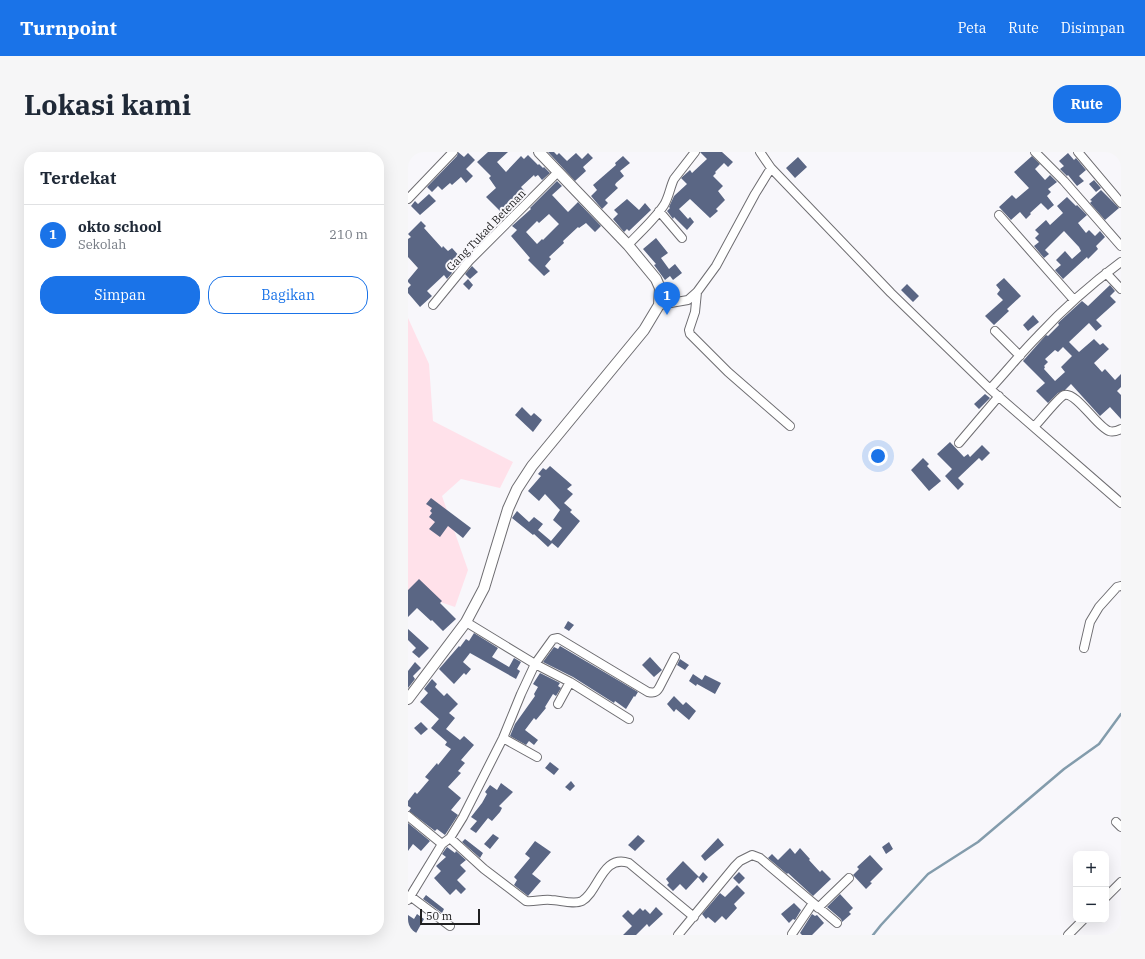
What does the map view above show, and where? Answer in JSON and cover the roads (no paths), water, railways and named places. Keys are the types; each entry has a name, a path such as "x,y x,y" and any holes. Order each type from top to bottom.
{"main road":[{"path":"408,699 411,688 466,622 484,588 504,523 517,489 532,466 644,330 660,306 660,288 656,279 628,245 538,152"}],"street":[{"path":"408,199 453,152"},
{"path":"628,245 663,206 674,179 695,152"},
{"path":"760,152 771,168 890,293 990,389 1121,502"},
{"path":"1035,152 1064,181 1121,246"},
{"path":"1078,152 1121,203"},
{"path":"660,306 688,300 697,292 716,266 749,204 771,168"},
{"name":"Gang Tukad Betenan","path":"433,304 469,261 558,172"},
{"path":"659,211 682,238"},
{"path":"999,216 1074,300"},
{"path":"990,389 1074,300 1121,262"},
{"path":"1106,273 1121,288"},
{"path":"697,292 695,312 689,330 690,334 728,372 790,426"},
{"path":"660,295 678,303"},
{"path":"995,331 1020,356"},
{"path":"1034,427 1057,401 1063,396 1068,395 1074,398 1106,430 1114,432 1121,429"},
{"path":"959,442 998,396"},
{"path":"1084,648 1090,622 1096,611 1117,587 1121,586"},
{"path":"466,622 535,664 570,682 629,719"},
{"path":"450,926 409,898 442,844 450,838 464,817 503,738 535,664 553,639 558,638 652,693 656,692 659,688 675,657"},
{"path":"558,704 570,682"},
{"path":"503,738 537,756"},
{"path":"408,816 442,844"},
{"path":"450,838 484,868 526,901 533,902 548,900 580,902 586,897 610,866 617,861 623,861 629,863 694,917"},
{"path":"682,934 735,866 740,861 752,855 760,858 837,923"},
{"path":"792,934 816,905 849,878"},
{"path":"1109,894 1121,882"},
{"path":"1068,935 1080,923"}],"waterway":[{"path":"873,935 928,874 978,842 1064,769 1099,744 1121,714"}],"place":[{"name":"okto school","path":"667,315"}]}
